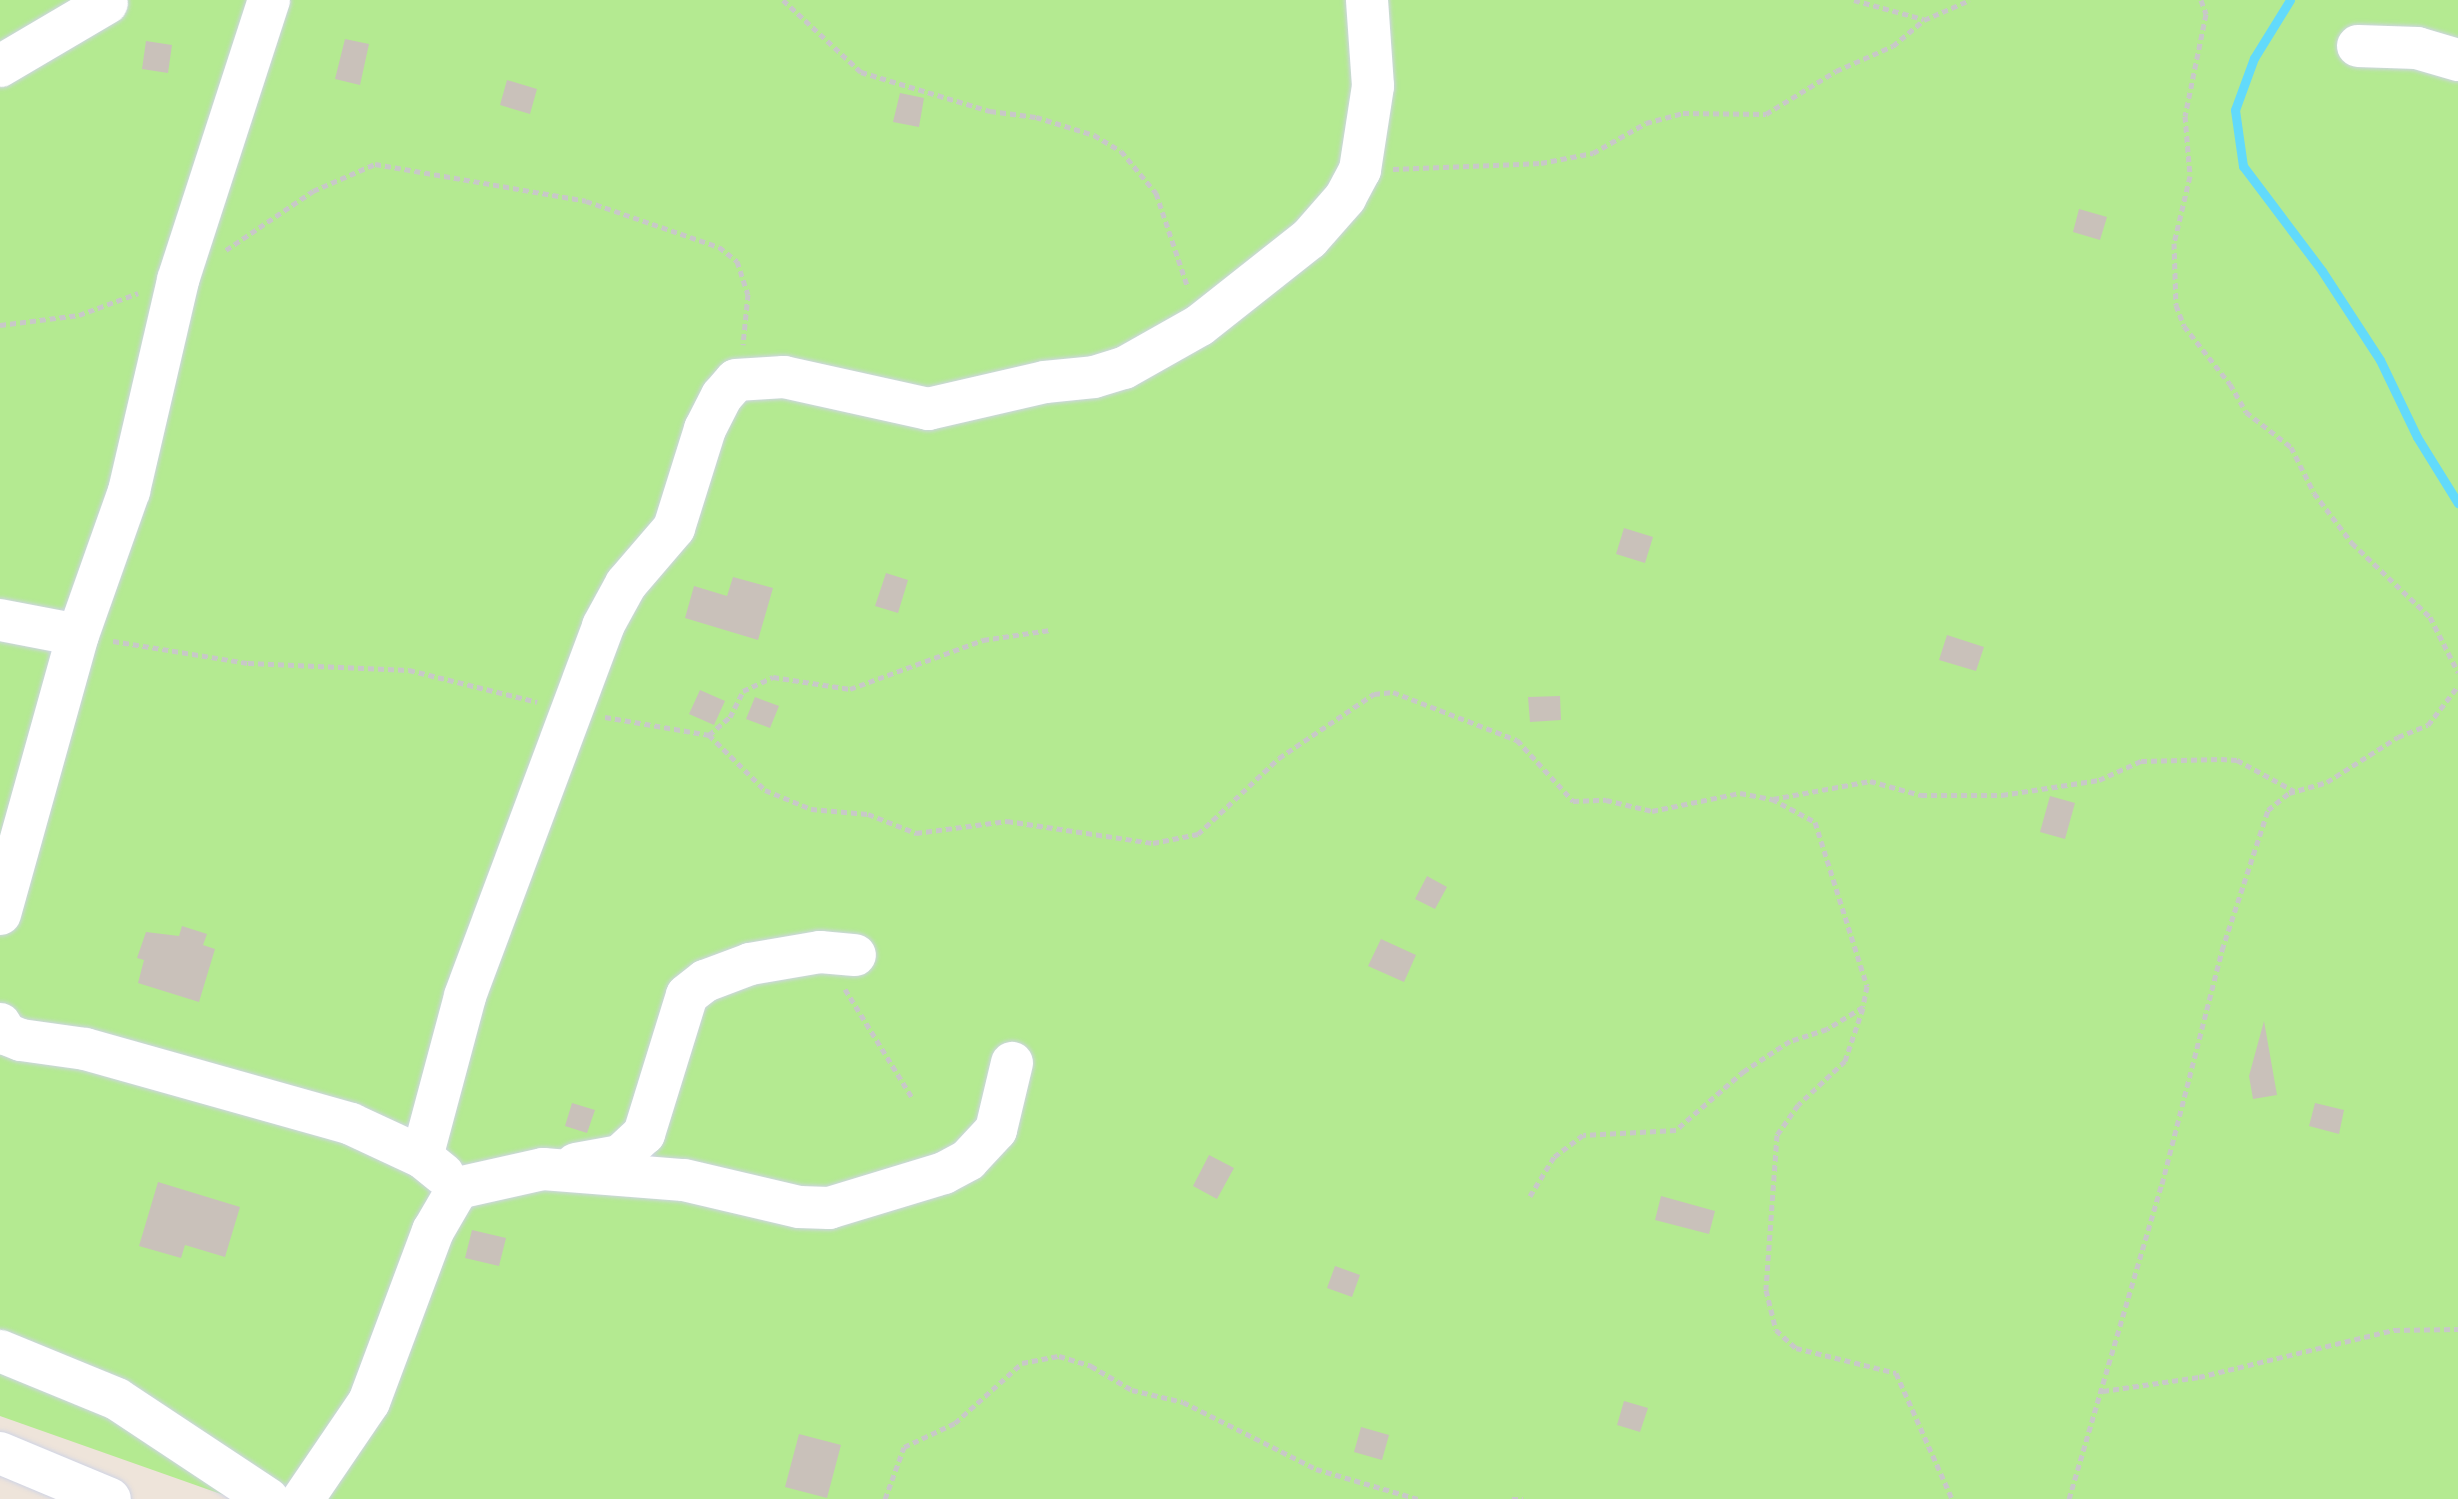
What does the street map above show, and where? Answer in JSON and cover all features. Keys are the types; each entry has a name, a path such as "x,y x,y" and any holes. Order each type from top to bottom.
{"street":[{"path":"0,914 78,635 129,491 178,280 269,0"},
{"path":"422,1157 465,996 575,710 603,626 626,584 674,528 705,429 736,380 784,377 928,409 1045,382 1094,377 1124,368 1200,325 1309,239 1345,198 1360,170 1373,86 1367,0"},
{"path":"0,66 107,3"},
{"path":"2358,46 2417,48 2458,60"},
{"path":"0,620 78,635"},
{"path":"303,1499 369,1402 433,1231 458,1188 620,1156 644,1134 687,995 705,981 750,964 838,954"},
{"path":"0,1024 6,1034 21,1040 85,1049 351,1124 422,1157 458,1188"},
{"path":"543,1169 684,1180 799,1207 829,1208 968,1160 996,1130 1012,1063"},
{"path":"0,1351 117,1399 268,1499"},
{"path":"0,1453 110,1499"}],"path":[{"path":"783,0 861,72 990,111 1065,126 1121,151 1156,193 1200,325"},
{"path":"1854,0 1924,20"},
{"path":"1360,170 1541,163 1593,153 1646,123 1683,113 1766,114 1836,71 1893,46 1924,20 1970,0"},
{"path":"2201,0 2206,14 2185,116 2190,176 2174,243 2176,305 2184,326 2230,384 2246,412 2291,447 2314,493 2352,543 2430,617 2458,672"},
{"path":"0,325 79,315 178,280 313,191 366,166 389,165 586,201 719,247 737,261 748,294 736,380"},
{"path":"709,735 730,717 743,691 773,677 850,689 983,640 1050,630"},
{"path":"78,635 248,663 409,670 575,710 709,735 765,790 789,803 868,814 916,833 1007,821 1153,843 1198,834 1279,758 1374,694 1393,692 1517,740 1573,801 1606,800 1652,811 1727,793 1772,799 1870,781 1921,795 2002,795 2099,780 2141,761 2237,760 2294,791"},
{"path":"2069,1499 2103,1391 2253,846 2268,810 2294,791 2327,782 2398,737 2428,725 2458,686"},
{"path":"1772,799 1815,822 1821,831 1867,986 1845,1061 1798,1105 1777,1135 1766,1290 1776,1330 1796,1348 1896,1373 1952,1499"},
{"path":"838,954 913,1099"},
{"path":"1530,1196 1554,1157 1583,1135 1676,1130 1744,1071 1790,1041 1827,1029 1863,1007"},
{"path":"2103,1391 2199,1377 2394,1330 2458,1329"},
{"path":"885,1499 904,1447 955,1423 1022,1363 1059,1356 1091,1366 1132,1390 1183,1402 1316,1469 1418,1499"},
{"path":"1512,1499 1523,1499"}],"green space":[{"path":"0,0 2458,0 2458,1499 235,1499 0,1416"}],"building":[{"path":"345,39 369,44 360,85 335,79"},
{"path":"146,41 172,45 168,73 142,69"},
{"path":"507,80 537,89 530,114 500,105"},
{"path":"900,93 924,98 919,127 893,122"},
{"path":"2079,209 2107,217 2100,240 2073,232"},
{"path":"1624,528 1653,537 1645,563 1616,554"},
{"path":"886,573 908,580 898,613 875,606"},
{"path":"733,577 773,588 758,640 685,618 694,586 727,596"},
{"path":"1947,635 1984,647 1976,671 1939,660"},
{"path":"700,690 725,701 714,725 689,714"},
{"path":"1560,696 1561,720 1530,722 1528,697"},
{"path":"755,697 779,706 770,728 746,719"},
{"path":"2050,796 2075,803 2065,839 2040,832"},
{"path":"1427,876 1447,887 1435,909 1415,899"},
{"path":"182,926 207,934 203,945 215,949 199,1002 138,983 144,960 137,958 146,932 179,936"},
{"path":"1381,939 1416,955 1404,982 1368,966"},
{"path":"2264,1021 2277,1095 2253,1099 2249,1076"},
{"path":"572,1103 595,1110 587,1133 565,1126"},
{"path":"2315,1103 2344,1110 2339,1134 2309,1126"},
{"path":"1209,1155 1234,1168 1217,1199 1193,1186"},
{"path":"158,1182 240,1207 225,1257 185,1245 181,1258 139,1246"},
{"path":"1661,1196 1715,1211 1709,1234 1655,1220"},
{"path":"472,1230 506,1238 499,1266 465,1258"},
{"path":"1335,1266 1360,1275 1352,1297 1327,1288"},
{"path":"1624,1401 1648,1408 1640,1432 1617,1425"},
{"path":"1361,1427 1389,1435 1382,1460 1354,1452"},
{"path":"799,1434 841,1445 827,1498 785,1487"}],"waterway":[{"path":"2290,0 2254,58 2235,110 2243,166 2322,271 2380,360 2417,437 2458,503"}]}
